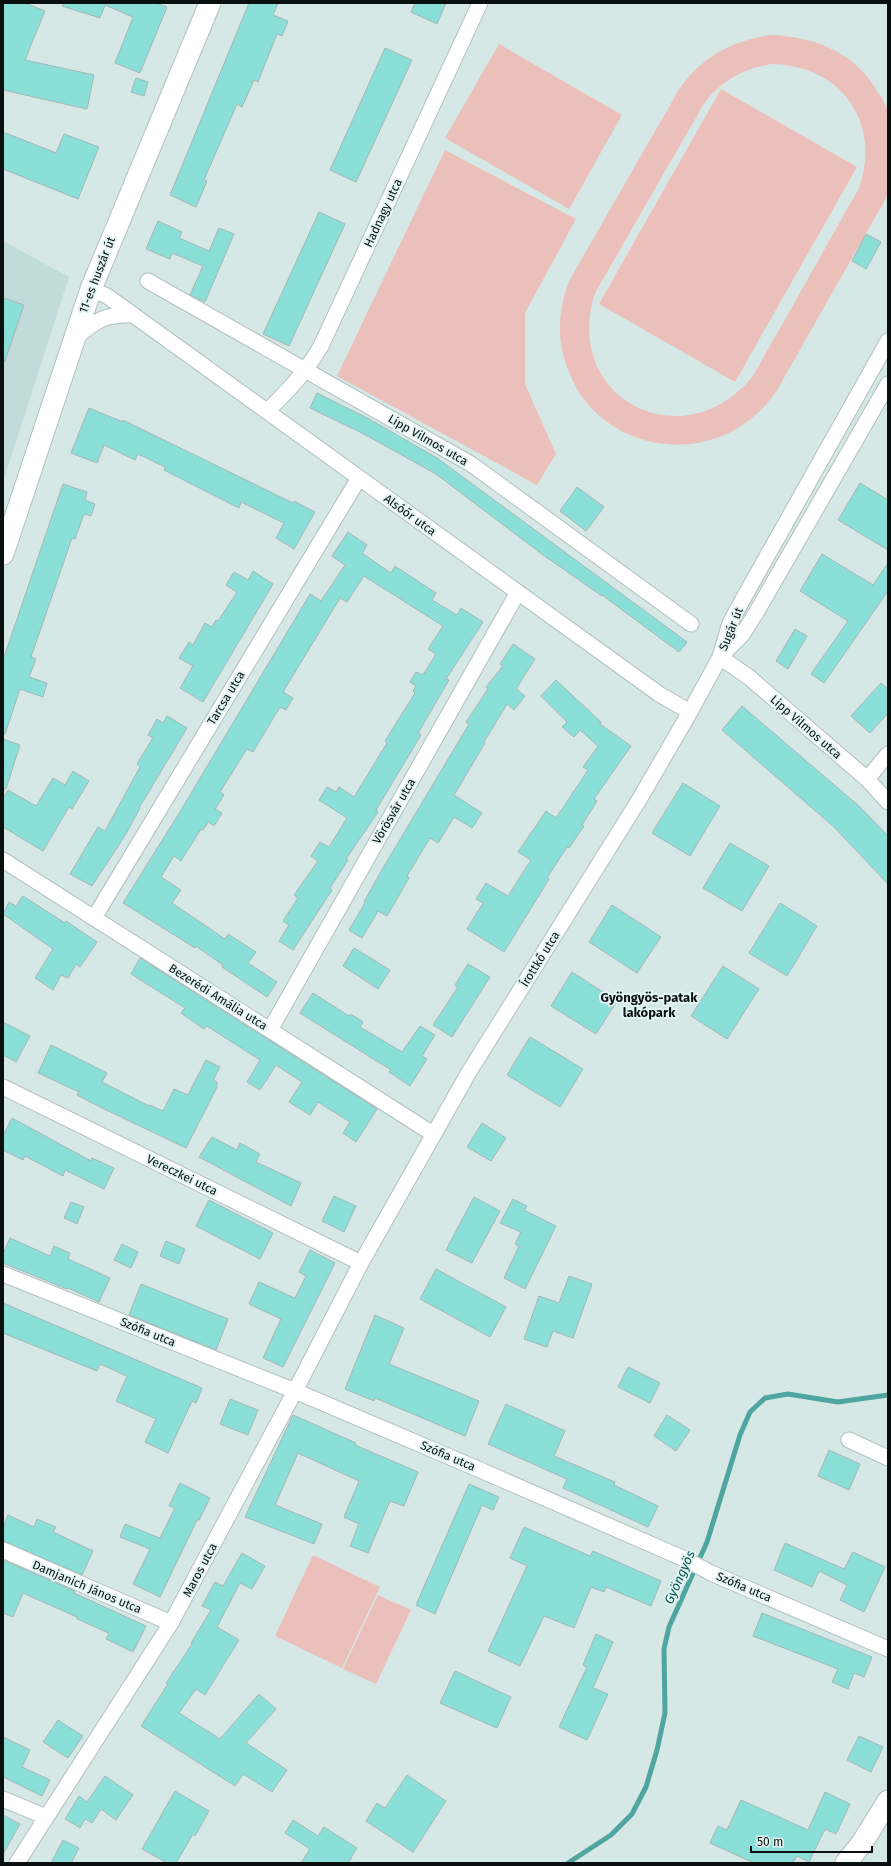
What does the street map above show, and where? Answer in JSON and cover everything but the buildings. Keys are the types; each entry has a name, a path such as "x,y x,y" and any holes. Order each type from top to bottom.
{"main road":[{"name":"11-es huszár út","path":"3,554 91,289 210,3"},
{"path":"846,1863 862,1842 888,1801"}],"street":[{"name":"Hadnagy utca","path":"267,411 292,388 321,346 480,3"},
{"name":"Lipp Vilmos utca","path":"148,281 471,464 691,624"},
{"name":"Alsóőr utca","path":"91,289 106,296 659,694 690,712"},
{"path":"73,340 100,319 109,316 132,315"},
{"name":"Sugár út","path":"720,657 730,624 743,599 888,342"},
{"name":"Sugár út","path":"720,657 742,635 756,613 888,384"},
{"name":"Tarcsa utca","path":"94,918 358,478"},
{"name":"Vörösvár utca","path":"270,1030 518,592"},
{"name":"Lipp Vilmos utca","path":"720,657 750,678 867,779 888,802"},
{"name":"Írottkő utca","path":"361,1263 469,1072 639,800 720,657"},
{"path":"867,779 888,754"},
{"name":"Bezerédi Amália utca","path":"3,860 433,1134"},
{"name":"Vereczkei utca","path":"3,1087 361,1263"},
{"name":"Maros utca","path":"17,1863 171,1623 295,1391 361,1263"},
{"name":"Szófia utca","path":"3,1274 295,1391 472,1466 688,1560 711,1573 888,1649"},
{"path":"849,1440 888,1458"},
{"name":"Damjanich János utca","path":"3,1550 171,1623"},
{"path":"3,1799 46,1817"}],"shaded area":[{"path":"769,35 785,36 816,43 843,55 867,76 883,101 888,114 888,191 885,200 776,392 763,408 736,429 714,439 691,444 667,444 644,440 622,431 602,418 586,402 573,381 567,368 560,340 560,320 564,298 569,281 681,86 690,75 710,58 731,46","holes":["771,64 796,67 818,75 836,86 850,102 860,120 865,141 865,164 859,188 753,376 725,401 694,414 663,415 635,406 612,388 596,362 589,330 595,293 705,102 712,94 726,82 742,72 751,69"]},
{"path":"499,44 622,115 569,209 445,138"},
{"path":"721,89 857,167 735,382 599,304"},
{"path":"445,150 576,219 525,313 525,384 556,454 537,485 337,376"},
{"path":"3,241 69,277 3,482"},
{"path":"313,1555 380,1587 342,1668 275,1636"},
{"path":"378,1595 411,1610 376,1684 343,1669"}],"waterway":[{"name":"Gyöngyös","path":"568,1863 611,1835 632,1814 646,1787 657,1750 665,1713 664,1649 669,1627 707,1542 740,1435 750,1412 765,1398 788,1394 838,1402 888,1395"}],"district":[{"name":"Gyöngyös-patak lakópark","path":"649,1004"}]}
